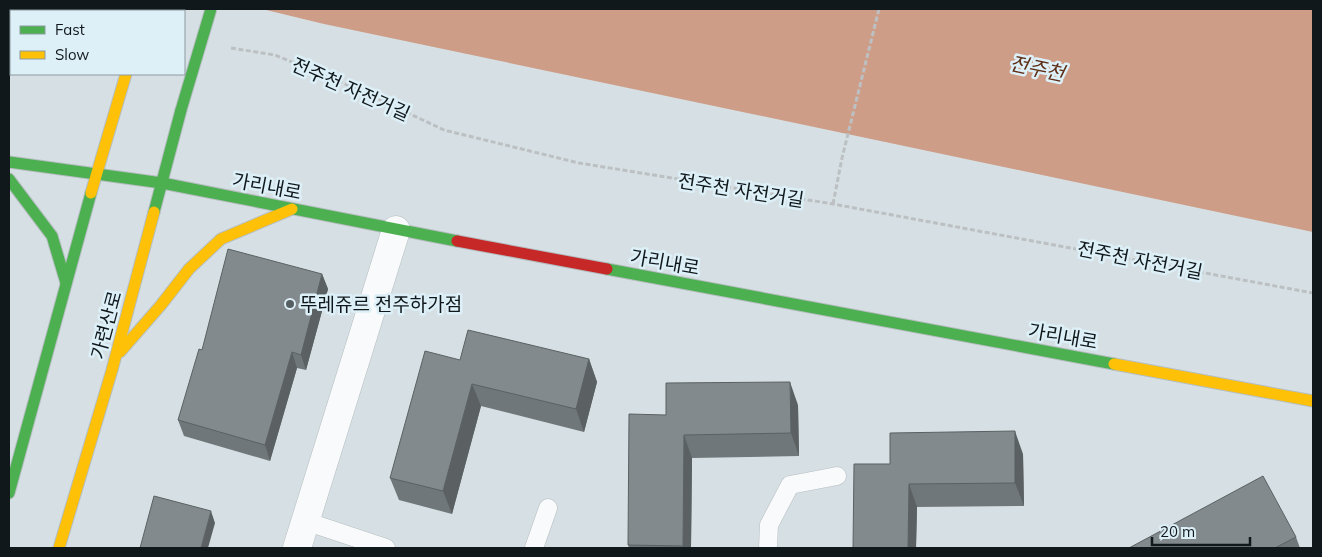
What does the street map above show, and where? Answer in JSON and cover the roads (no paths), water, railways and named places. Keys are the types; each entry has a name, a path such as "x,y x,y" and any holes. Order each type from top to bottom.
{"street":[{"name":"가련산로","path":"60,548 115,357 181,110 211,9"},
{"path":"9,492 96,174 126,75"},
{"name":"가리내로","path":"9,162 162,183 396,230 1313,401"},
{"path":"9,179 52,236 66,284"},
{"path":"115,357 190,269 221,239 292,209"},
{"path":"297,548 396,230"}],"lane":[{"path":"768,548 769,526 790,485 837,476"},
{"path":"534,548 548,508"},
{"path":"305,521 386,548"}],"water":[{"name":"전주천","path":"262,9 1313,9 1313,232 324,24"}],"place":[{"name":"뚜레쥬르 전주하가점","path":"290,304"}]}
